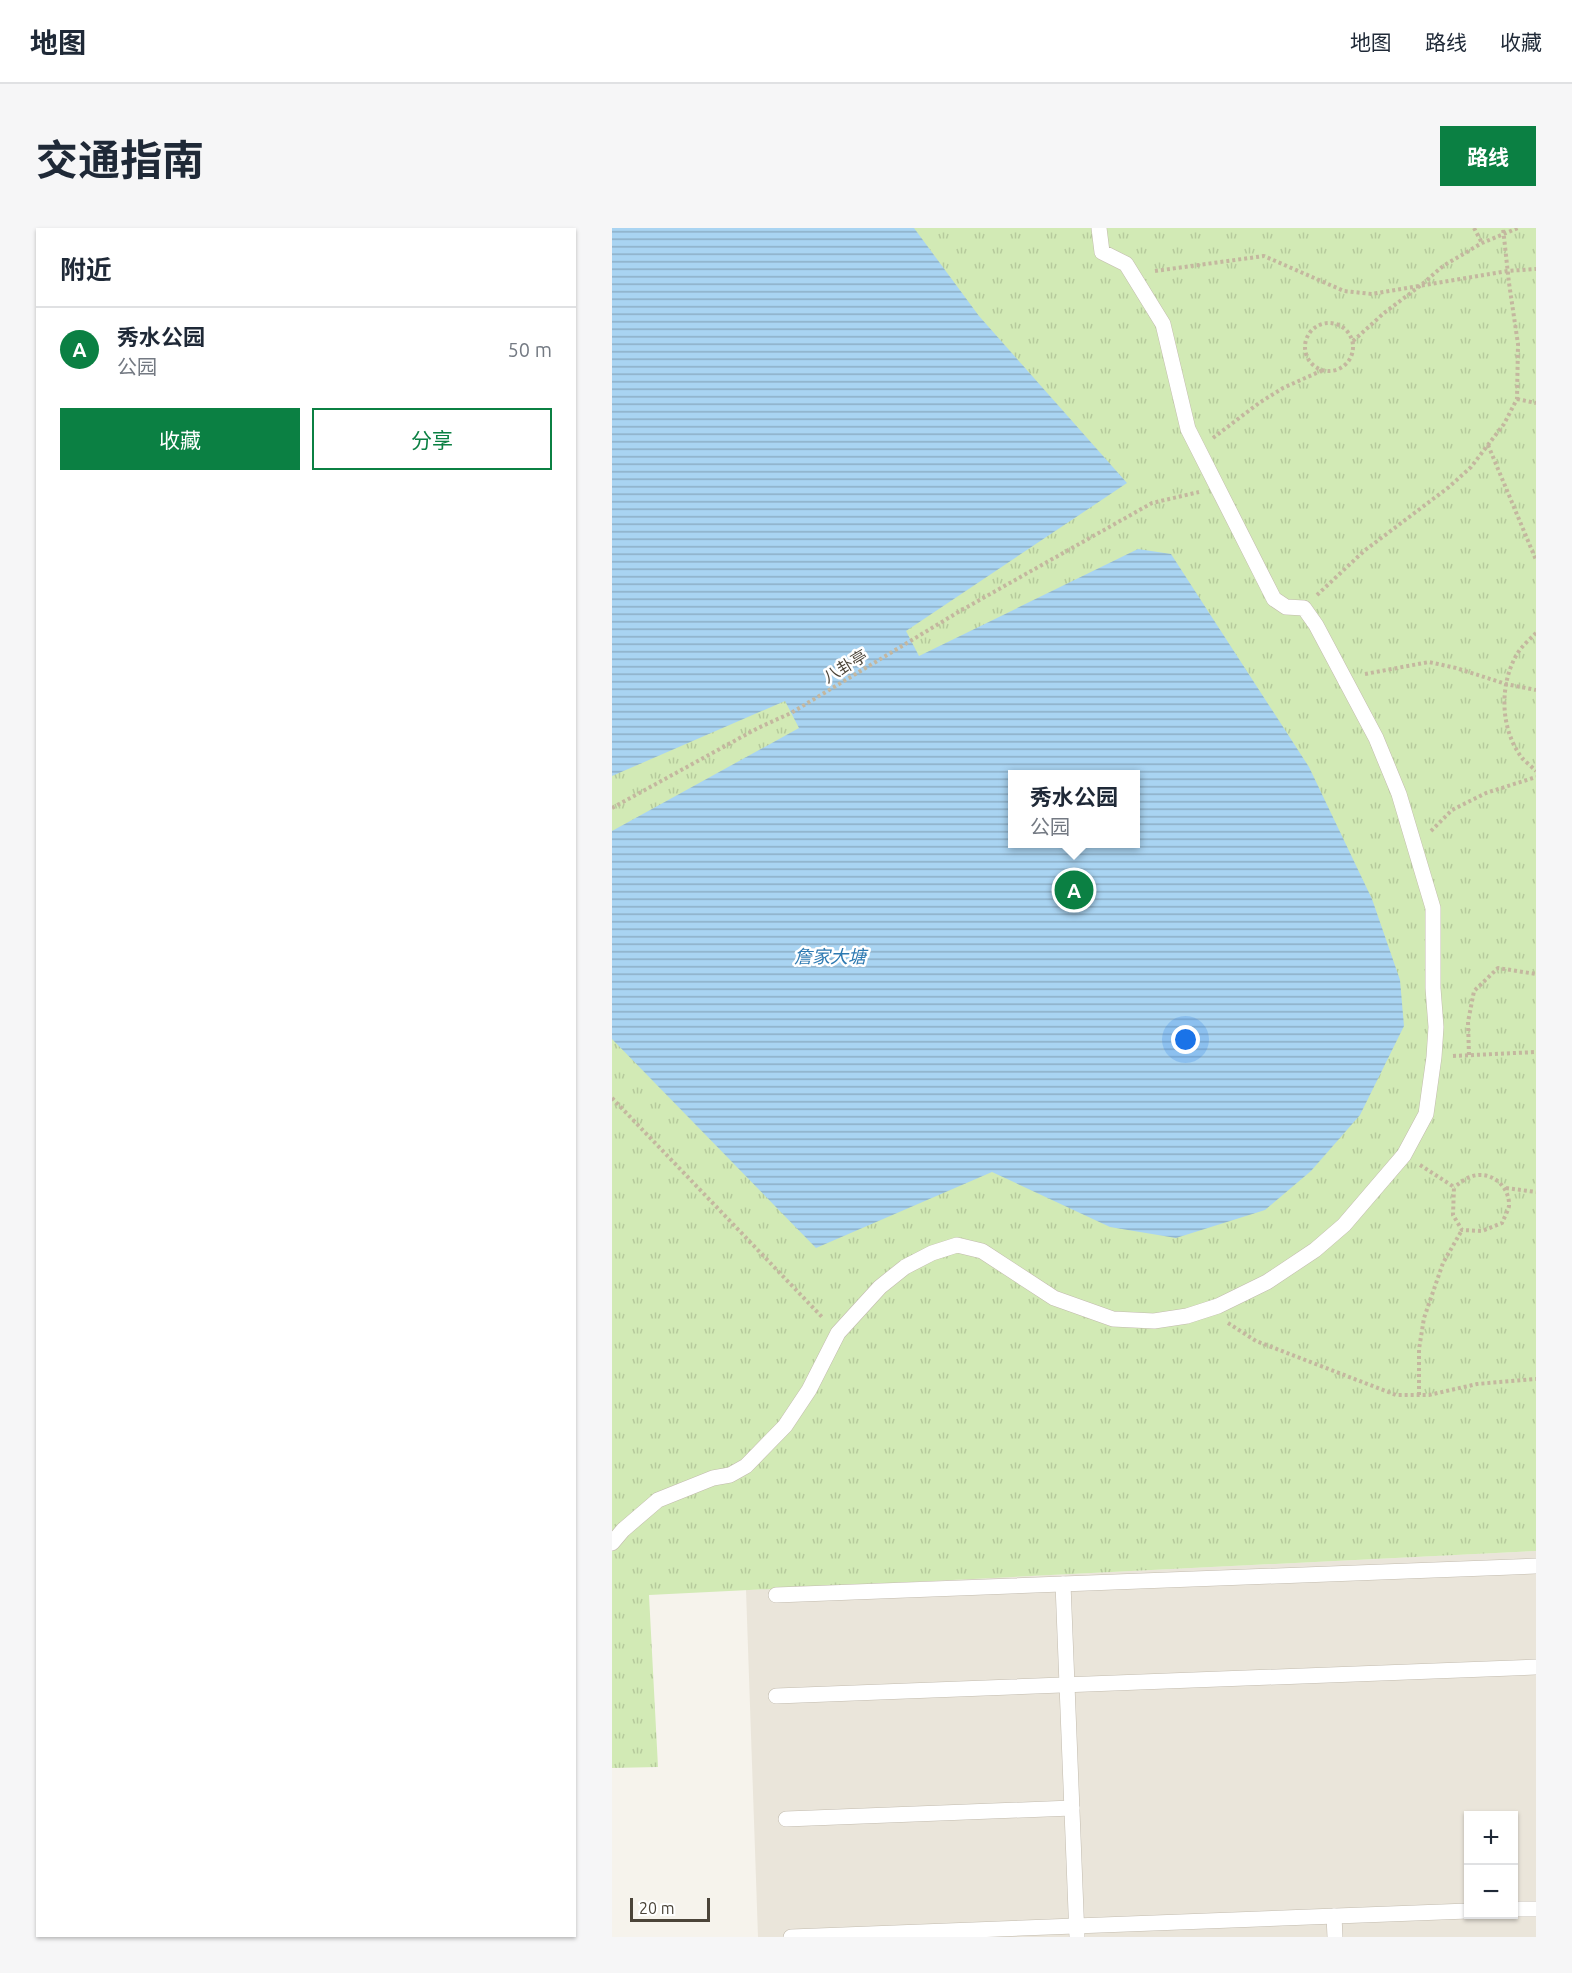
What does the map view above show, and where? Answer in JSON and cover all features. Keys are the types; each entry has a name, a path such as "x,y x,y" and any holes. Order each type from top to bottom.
{"lane":[{"path":"612,1543 623,1530 658,1500 713,1478 730,1475 746,1466 785,1426 809,1390 838,1333 880,1287 905,1267 932,1253 957,1245 982,1251 1054,1298 1113,1319 1154,1322 1187,1316 1218,1306 1267,1282 1315,1250 1344,1225 1404,1155 1426,1113 1436,1027 1433,988 1433,908 1399,794 1380,748 1345,678 1304,608 1286,608 1274,599 1188,429 1163,324 1126,264 1102,252 1099,228"},
{"path":"776,1595 1536,1566"},
{"path":"1063,1584 1076,1931"},
{"path":"776,1696 1536,1667"},
{"path":"786,1819 1072,1808"},
{"path":"1518,1910 1536,1909"},
{"path":"791,1937 1076,1931 1464,1911"},
{"path":"1334,1916 1335,1937"}],"path":[{"path":"1474,228 1482,243"},
{"path":"1304,608 1364,551 1449,487 1471,467 1504,424 1518,399 1518,344 1503,228"},
{"path":"1353,341 1443,266 1482,243 1518,228"},
{"path":"1126,264 1158,272 1264,256 1344,291 1372,294 1507,271 1536,269"},
{"path":"1330,323 1348,332 1353,341 1353,351 1350,360 1342,367 1334,371 1323,370 1314,366 1305,349 1312,330 1330,323"},
{"path":"1198,448 1283,388 1323,370"},
{"path":"1518,399 1536,402"},
{"path":"1488,444 1536,560"},
{"name":"八卦亭","path":"612,808 791,712 960,611 1152,503 1218,488"},
{"path":"1536,633 1517,654 1506,684 1504,706 1509,733 1522,757 1536,771"},
{"path":"1345,678 1429,662 1536,690"},
{"path":"1415,846 1452,810 1486,793 1536,777"},
{"path":"1469,1055 1468,1022 1474,991 1498,968 1536,974"},
{"path":"1434,1057 1536,1052"},
{"path":"612,1098 838,1333"},
{"path":"1404,1155 1454,1187"},
{"path":"1454,1187 1470,1177 1479,1175 1493,1177 1506,1188 1536,1192"},
{"path":"1454,1187 1453,1215 1462,1230"},
{"path":"1462,1230 1482,1231 1502,1223 1509,1206 1506,1188"},
{"path":"1419,1395 1419,1349 1424,1317 1443,1263 1462,1230"},
{"path":"1207,1310 1256,1341 1396,1395 1429,1395 1478,1384 1536,1379"}],"shaded area":[{"path":"1536,1551 1536,1937 758,1937 746,1590"}],"green space":[{"path":"612,228 1536,228 1536,1551 649,1595 658,1767 612,1768"}],"water":[{"name":"詹家大塘","path":"612,228 914,228 979,316 1127,483 906,631 919,656 1138,549 1171,554 1309,767 1372,899 1400,980 1404,1026 1360,1115 1311,1171 1265,1210 1176,1238 1110,1227 992,1172 816,1248 612,1039 612,831 799,728 785,701 612,776"}],"place":[{"name":"秀水公园","path":"1074,890"}]}
